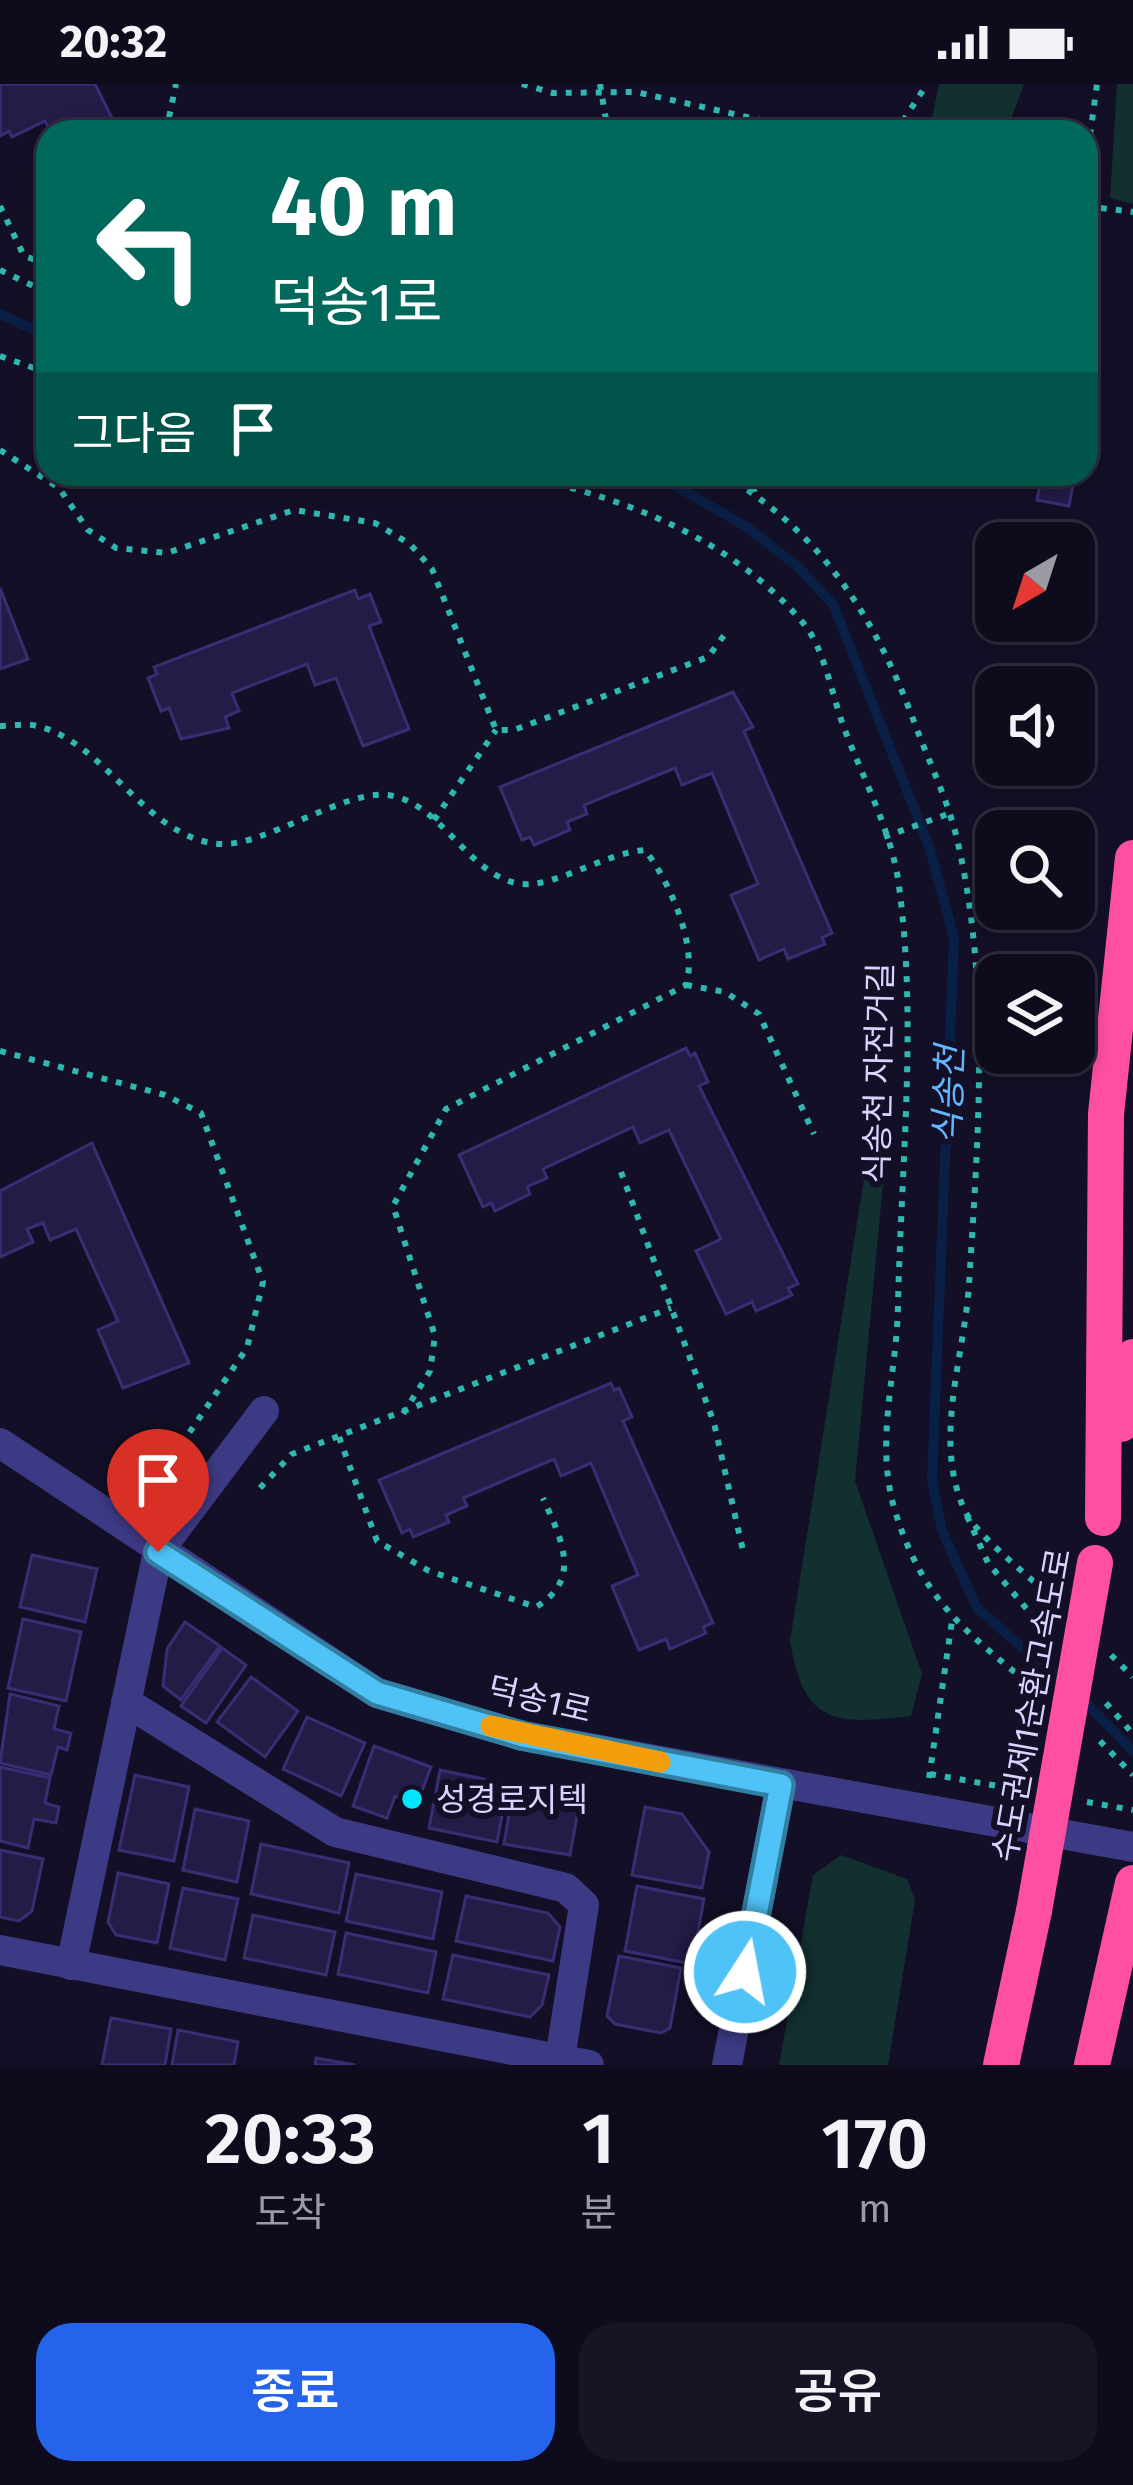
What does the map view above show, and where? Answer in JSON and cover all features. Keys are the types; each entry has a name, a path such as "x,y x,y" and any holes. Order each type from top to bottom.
{"highway":[{"path":"1103,1518 1106,1114 1133,858"},
{"name":"수도권제1순환고속도로","path":"1001,2065 1034,1911 1133,1357"},
{"path":"1092,2065 1133,1883"}],"street":[{"path":"70,1965 158,1552 263,1411"},
{"name":"덕송1로","path":"0,1443 377,1693 523,1736 1133,1847"},
{"path":"0,1950 574,2062 584,1905 566,1888 334,1832 126,1702"},
{"path":"727,2065 781,1785"}],"path":[{"path":"168,120 176,84"},
{"path":"522,84 553,93 602,88 635,92 760,120"},
{"path":"903,120 927,84"},
{"path":"1092,120 1097,84"},
{"path":"602,88 606,120"},
{"path":"0,206 24,256 36,260"},
{"path":"1098,208 1133,212"},
{"path":"0,270 36,286"},
{"path":"0,356 36,369"},
{"path":"2,454 36,475"},
{"path":"55,486 88,530 116,548 167,554 294,510 375,523 410,544 433,569 496,730"},
{"name":"식송천 자전거길","path":"572,486 650,512 759,577 808,629 889,836 906,967 898,1333 882,1447 894,1508 912,1559 952,1621 1041,1693"},
{"path":"743,486 773,504 836,568 896,672 957,838 974,958 979,1127 966,1330 949,1432 965,1513 988,1563 1060,1649"},
{"path":"750,490 764,486"},
{"path":"496,730 514,730 708,657 728,630"},
{"path":"0,726 37,726 66,741 178,829 221,845 382,794 411,801 504,880 528,885 621,852 645,850 658,867 693,962 686,986"},
{"path":"434,820 496,730"},
{"path":"889,836 948,814"},
{"path":"403,1414 430,1371 435,1336 393,1206 446,1109 686,986 725,992 759,1014 814,1134"},
{"path":"0,1051 165,1096 202,1113 263,1282 248,1348 187,1436"},
{"path":"621,1172 714,1423 744,1555"},
{"path":"260,1489 292,1454 671,1308"},
{"path":"339,1437 377,1540 429,1570 536,1607 553,1597 567,1571 563,1543 543,1498"},
{"path":"965,1513 1066,1612"},
{"path":"924,1810 952,1621"},
{"path":"1100,1645 1133,1677"},
{"path":"1104,1700 1133,1734"},
{"path":"1095,1736 1133,1775"},
{"path":"929,1774 943,1777"}],"green space":[{"path":"939,84 1024,84 1010,120 932,120"},
{"path":"1117,84 1133,84 1133,204 1110,198"},
{"path":"873,1163 884,1173 855,1481 922,1674 911,1716 862,1720 827,1713 814,1704 796,1669 790,1641 864,1179"},
{"path":"841,1855 907,1879 915,1900 888,2065 779,2065 813,1875"}],"building":[{"path":"0,84 95,84 113,120 36,120 36,125 12,137 9,131 0,136"},
{"path":"1040,486 1073,486 1069,506 1037,500"},
{"path":"0,588 28,659 0,669"},
{"path":"355,590 358,599 370,594 381,622 369,626 409,729 363,746 336,678 315,685 307,664 232,693 239,711 225,717 229,728 181,739 169,708 161,711 148,678 157,674 154,667"},
{"path":"733,692 753,727 744,731 832,933 822,938 825,944 788,959 784,949 759,960 731,895 758,884 712,773 682,785 675,768 584,805 587,814 567,822 570,830 534,845 530,837 522,840 500,787"},
{"path":"686,1048 690,1056 695,1053 708,1082 699,1086 798,1284 788,1288 792,1295 756,1311 752,1302 726,1314 696,1251 721,1239 669,1130 640,1143 633,1127 543,1169 547,1178 527,1187 530,1194 495,1211 491,1203 483,1207 459,1155"},
{"path":"92,1143 189,1363 123,1388 98,1330 118,1321 76,1229 50,1240 43,1223 27,1229 33,1242 0,1257 0,1191"},
{"path":"611,1383 614,1390 619,1388 632,1417 623,1421 713,1623 703,1627 706,1633 670,1649 666,1639 639,1650 612,1586 638,1575 591,1463 561,1476 554,1459 463,1498 467,1506 446,1515 449,1522 413,1537 410,1529 402,1533 379,1480"},
{"path":"32,1555 97,1569 85,1622 20,1607"},
{"path":"23,1619 81,1632 66,1701 8,1688"},
{"path":"185,1622 220,1646 181,1700 163,1686 167,1649"},
{"path":"222,1648 246,1665 206,1723 181,1706"},
{"path":"251,1677 298,1711 265,1757 217,1722"},
{"path":"10,1694 59,1706 54,1729 71,1733 67,1750 58,1747 51,1775 0,1763"},
{"path":"307,1717 365,1743 341,1796 283,1769"},
{"path":"374,1746 431,1767 417,1804 395,1796 387,1818 353,1806"},
{"path":"0,1767 50,1778 45,1803 59,1807 56,1823 34,1819 28,1848 0,1841"},
{"path":"440,1770 508,1784 497,1842 429,1828"},
{"path":"135,1775 189,1787 174,1861 119,1850"},
{"path":"514,1783 581,1794 570,1855 504,1844"},
{"path":"645,1807 682,1814 709,1852 702,1888 632,1875"},
{"path":"195,1809 249,1821 237,1882 183,1870"},
{"path":"261,1844 349,1863 339,1913 251,1894"},
{"path":"0,1850 43,1859 32,1911 19,1921 0,1917"},
{"path":"118,1873 169,1884 157,1943 116,1935 108,1922"},
{"path":"356,1874 442,1892 433,1939 346,1921"},
{"path":"637,1886 704,1899 692,1964 625,1951"},
{"path":"183,1888 238,1899 225,1960 170,1948"},
{"path":"466,1896 548,1913 560,1927 553,1961 456,1941"},
{"path":"253,1915 335,1932 326,1975 244,1958"},
{"path":"346,1933 436,1952 428,1993 338,1974"},
{"path":"453,1955 549,1975 542,2005 530,2017 443,1999"},
{"path":"619,1956 681,1968 670,2028 661,2033 615,2024 607,2016"},
{"path":"111,2018 171,2029 165,2065 102,2065"},
{"path":"178,2030 238,2042 234,2065 172,2065"},
{"path":"316,2058 355,2065 315,2065"}],"waterway":[{"name":"식송천","path":"0,314 36,330"},
{"name":"식송천","path":"676,486 747,527 798,567 833,604 929,846 954,938 932,1480 942,1531 977,1608 1067,1686"},
{"name":"식송천","path":"1081,1698 1133,1751"}],"slow traffic":[{"path":"491,1726 660,1762"}],"place":[{"name":"성경로지텍","path":"412,1799"}],"route":[{"path":"158,1552 377,1693 523,1736 781,1785 745,1972"}]}
